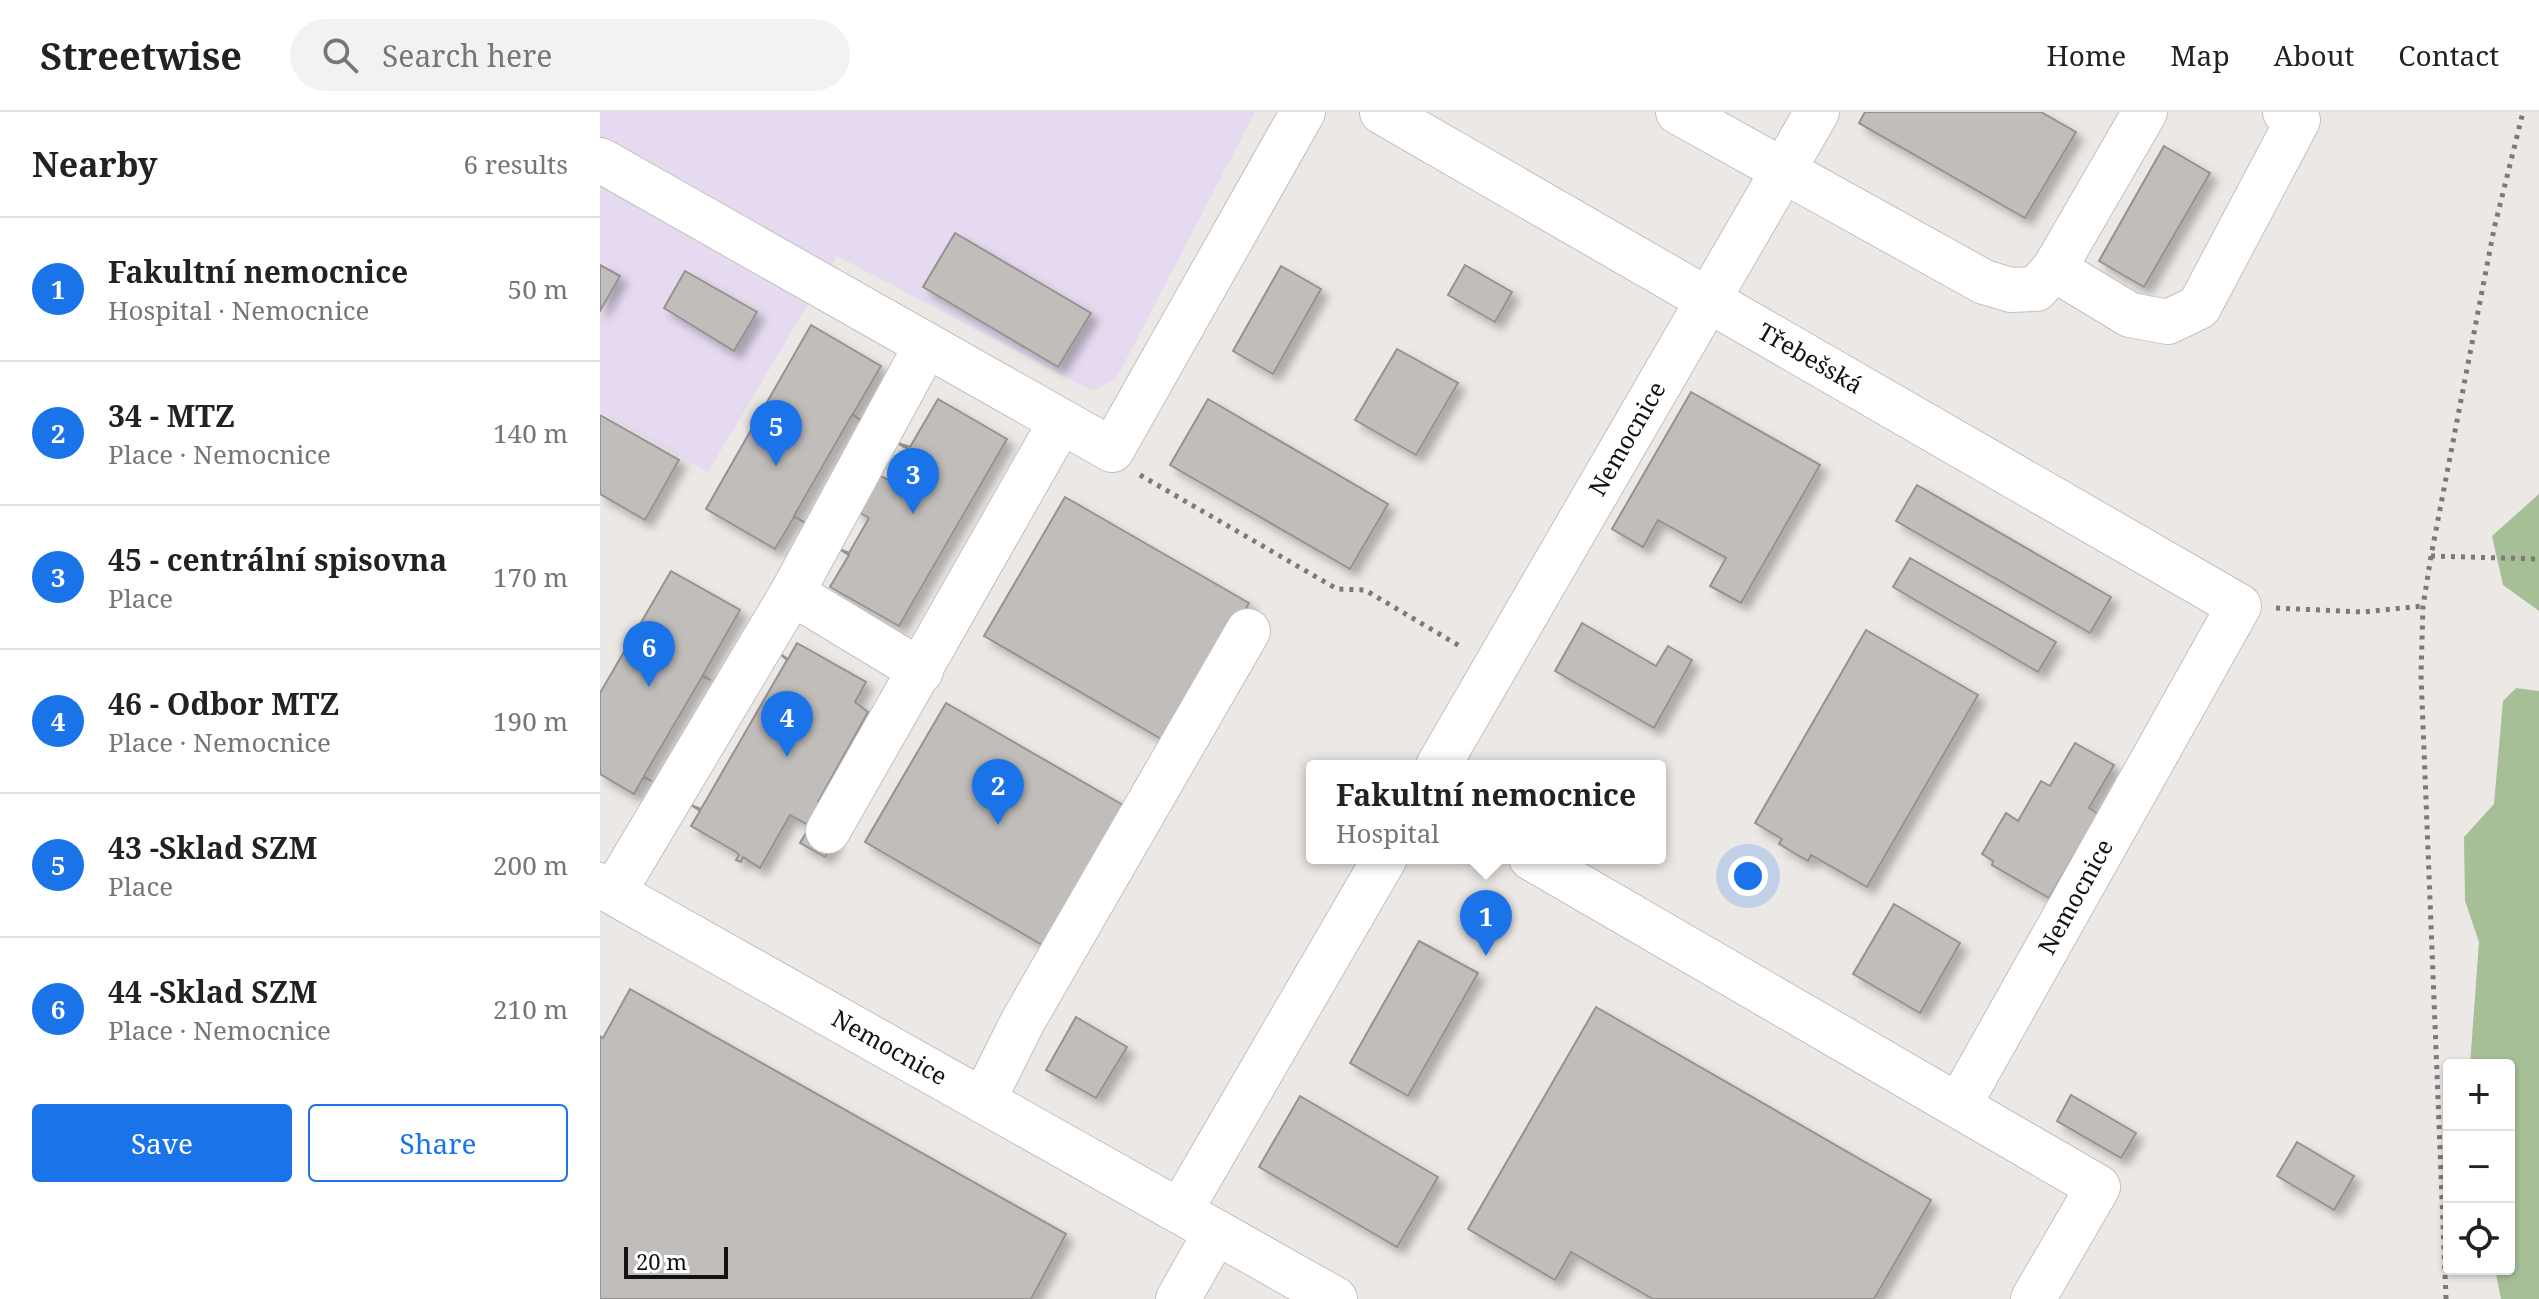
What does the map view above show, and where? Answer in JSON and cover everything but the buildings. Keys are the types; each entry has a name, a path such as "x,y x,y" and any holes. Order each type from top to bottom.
{"street":[{"path":"600,160 1112,450 1303,112"},
{"name":"Třebešská","path":"1382,112 2239,606"},
{"path":"1678,112 1984,282 2011,290 2036,289 2054,269 2145,112"},
{"name":"Nemocnice","path":"1442,760 1817,112"},
{"path":"2054,269 2130,315 2168,322 2199,307 2298,120 2285,112"},
{"path":"607,888 792,593 926,346"},
{"path":"828,831 1060,423"},
{"path":"792,593 921,671"},
{"name":"Nemocnice","path":"1959,1105 2239,606"},
{"path":"983,1101 1023,1021 1248,631"},
{"path":"1178,1299 1198,1222 1382,864"},
{"path":"1541,864 2098,1187 2033,1299"},
{"name":"Nemocnice","path":"607,888 1335,1299"}],"path":[{"path":"2446,1299 2421,675 2423,606 2494,229 2523,112"},
{"path":"1112,450 1130,469 1337,589 1365,590 1496,667"},
{"path":"2431,556 2539,559"},
{"path":"2239,606 2363,612 2423,606"}],"shaded area":[{"path":"600,112 1255,112 1116,379 1092,391 837,256 708,472 600,412"}],"green space":[{"path":"2539,494 2539,611 2503,585 2492,536"},
{"path":"2516,688 2539,691 2539,1299 2501,1299 2496,1275 2515,1275 2515,1059 2470,1059 2479,942 2465,901 2464,837 2494,804 2503,701"}],"place":[{"name":"43 -Sklad SZM","path":"776,466"},
{"name":"45 - centrální spisovna","path":"913,514"},
{"name":"44 -Sklad SZM","path":"649,687"},
{"name":"46 - Odbor MTZ","path":"787,757"},
{"name":"34 - MTZ","path":"998,825"},
{"name":"Fakultní nemocnice","path":"1486,956"}]}
